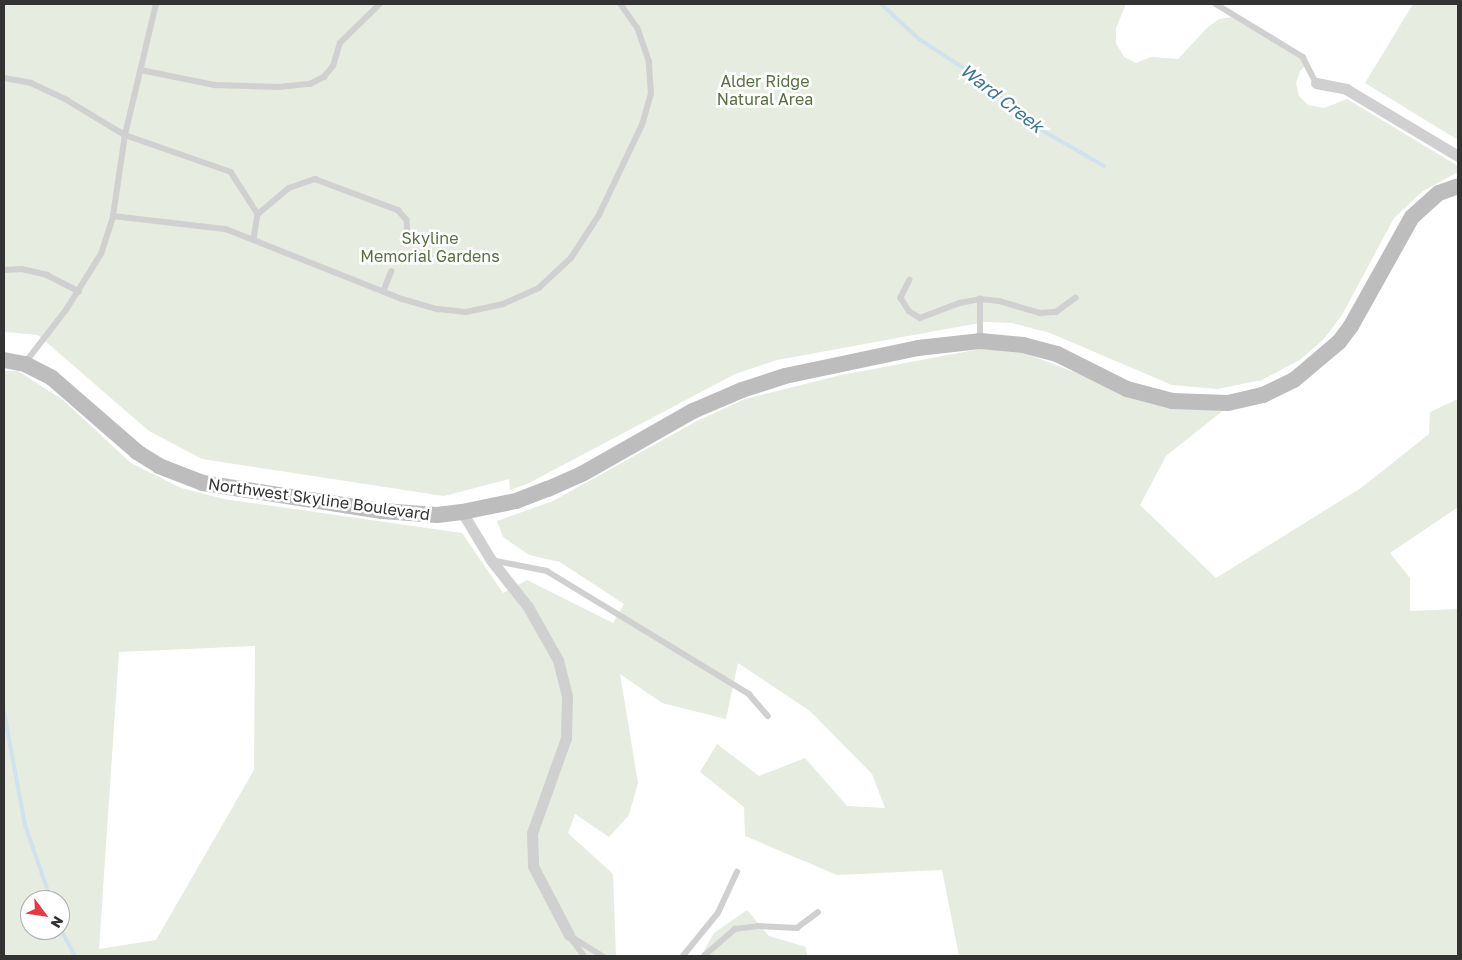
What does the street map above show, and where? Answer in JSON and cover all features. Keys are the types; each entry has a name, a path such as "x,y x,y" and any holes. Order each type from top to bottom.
{"main road":[{"name":"Northwest Skyline Boulevard","path":"4,360 25,364 52,378 137,452 188,478 226,488 382,511 437,515 516,501 548,489 582,474 693,411 785,376 918,348 980,341 1006,342 1048,352 1149,397 1198,403 1228,403 1263,395 1294,380 1339,342 1351,326 1412,217 1439,193 1458,186"}],"street":[{"path":"1316,83 1346,89 1458,156"},
{"path":"462,512 492,560 528,607 558,660 567,697 566,738 532,833 533,866 569,935"}],"lane":[{"path":"25,364 79,291 101,254 113,216 125,135 156,4"},
{"path":"141,70 215,85 279,87 310,84 324,77 333,66 340,43 380,4"},
{"path":"113,216 226,230 383,292 438,309 466,312 503,304 539,288 571,258 599,215 642,125 651,94 649,62 637,28 620,4"},
{"path":"1216,4 1303,57 1316,83"},
{"path":"4,78 31,84 67,100 125,135 231,172 258,214"},
{"path":"254,240 258,214 289,188 315,179 398,210 407,220 408,233"},
{"path":"4,270 22,269 48,275 79,291"},
{"path":"383,292 391,272"},
{"path":"910,280 901,298 909,311 920,318 960,302 980,299 1000,301 1040,313 1056,312 1074,298"},
{"path":"980,299 980,341"},
{"path":"492,560 547,570 749,694 768,716"},
{"path":"682,956 718,914 737,872"},
{"path":"704,956 735,929 758,926 797,928 818,912"},
{"path":"569,935 584,956"},
{"path":"569,935 604,956"}],"green space":[{"path":"4,4 1126,4 1116,28 1116,43 1124,57 1136,63 1151,57 1178,59 1208,27 1219,19 1233,17 1309,62 1300,71 1296,83 1299,96 1308,105 1324,108 1347,99 1458,166 1458,172 1423,191 1394,218 1342,315 1324,339 1301,359 1262,380 1217,389 1172,385 1050,333 1012,323 985,322 777,360 735,374 529,483 510,490 509,479 444,496 202,459 149,431 38,335 4,332"},
{"path":"1413,4 1458,4 1458,140 1365,83"},
{"path":"980,349 1022,352 1165,407 1225,409 1166,456 1140,505 1216,578 1361,488 1429,434 1430,412 1458,399 1458,507 1390,553 1410,578 1410,611 1458,609 1458,956 959,956 942,870 837,875 745,836 744,807 700,772 717,744 759,776 805,758 847,806 885,808 872,774 810,711 738,663 726,719 662,703 620,674 638,783 629,815 609,837 575,814 568,833 613,874 616,956 4,956 4,371 18,371 63,400 131,463 181,488 224,499 462,533 503,593 527,580 613,623 624,604 560,562 529,555 503,537 497,521 553,501 697,421 745,399 841,375","holes":["255,646 254,770 156,940 99,949 119,652"]},
{"path":"747,910 769,936 806,947 807,956 701,956 714,933"}],"waterway":[{"name":"Ward Creek","path":"881,4 919,39 984,81 1026,121 1104,166"},
{"path":"4,712 25,825 48,890"},
{"path":"66,940 75,956"}],"park label":[{"name":"Alder Ridge Natural Area","path":"765,90"},
{"name":"Skyline Memorial Gardens","path":"430,247"}]}
